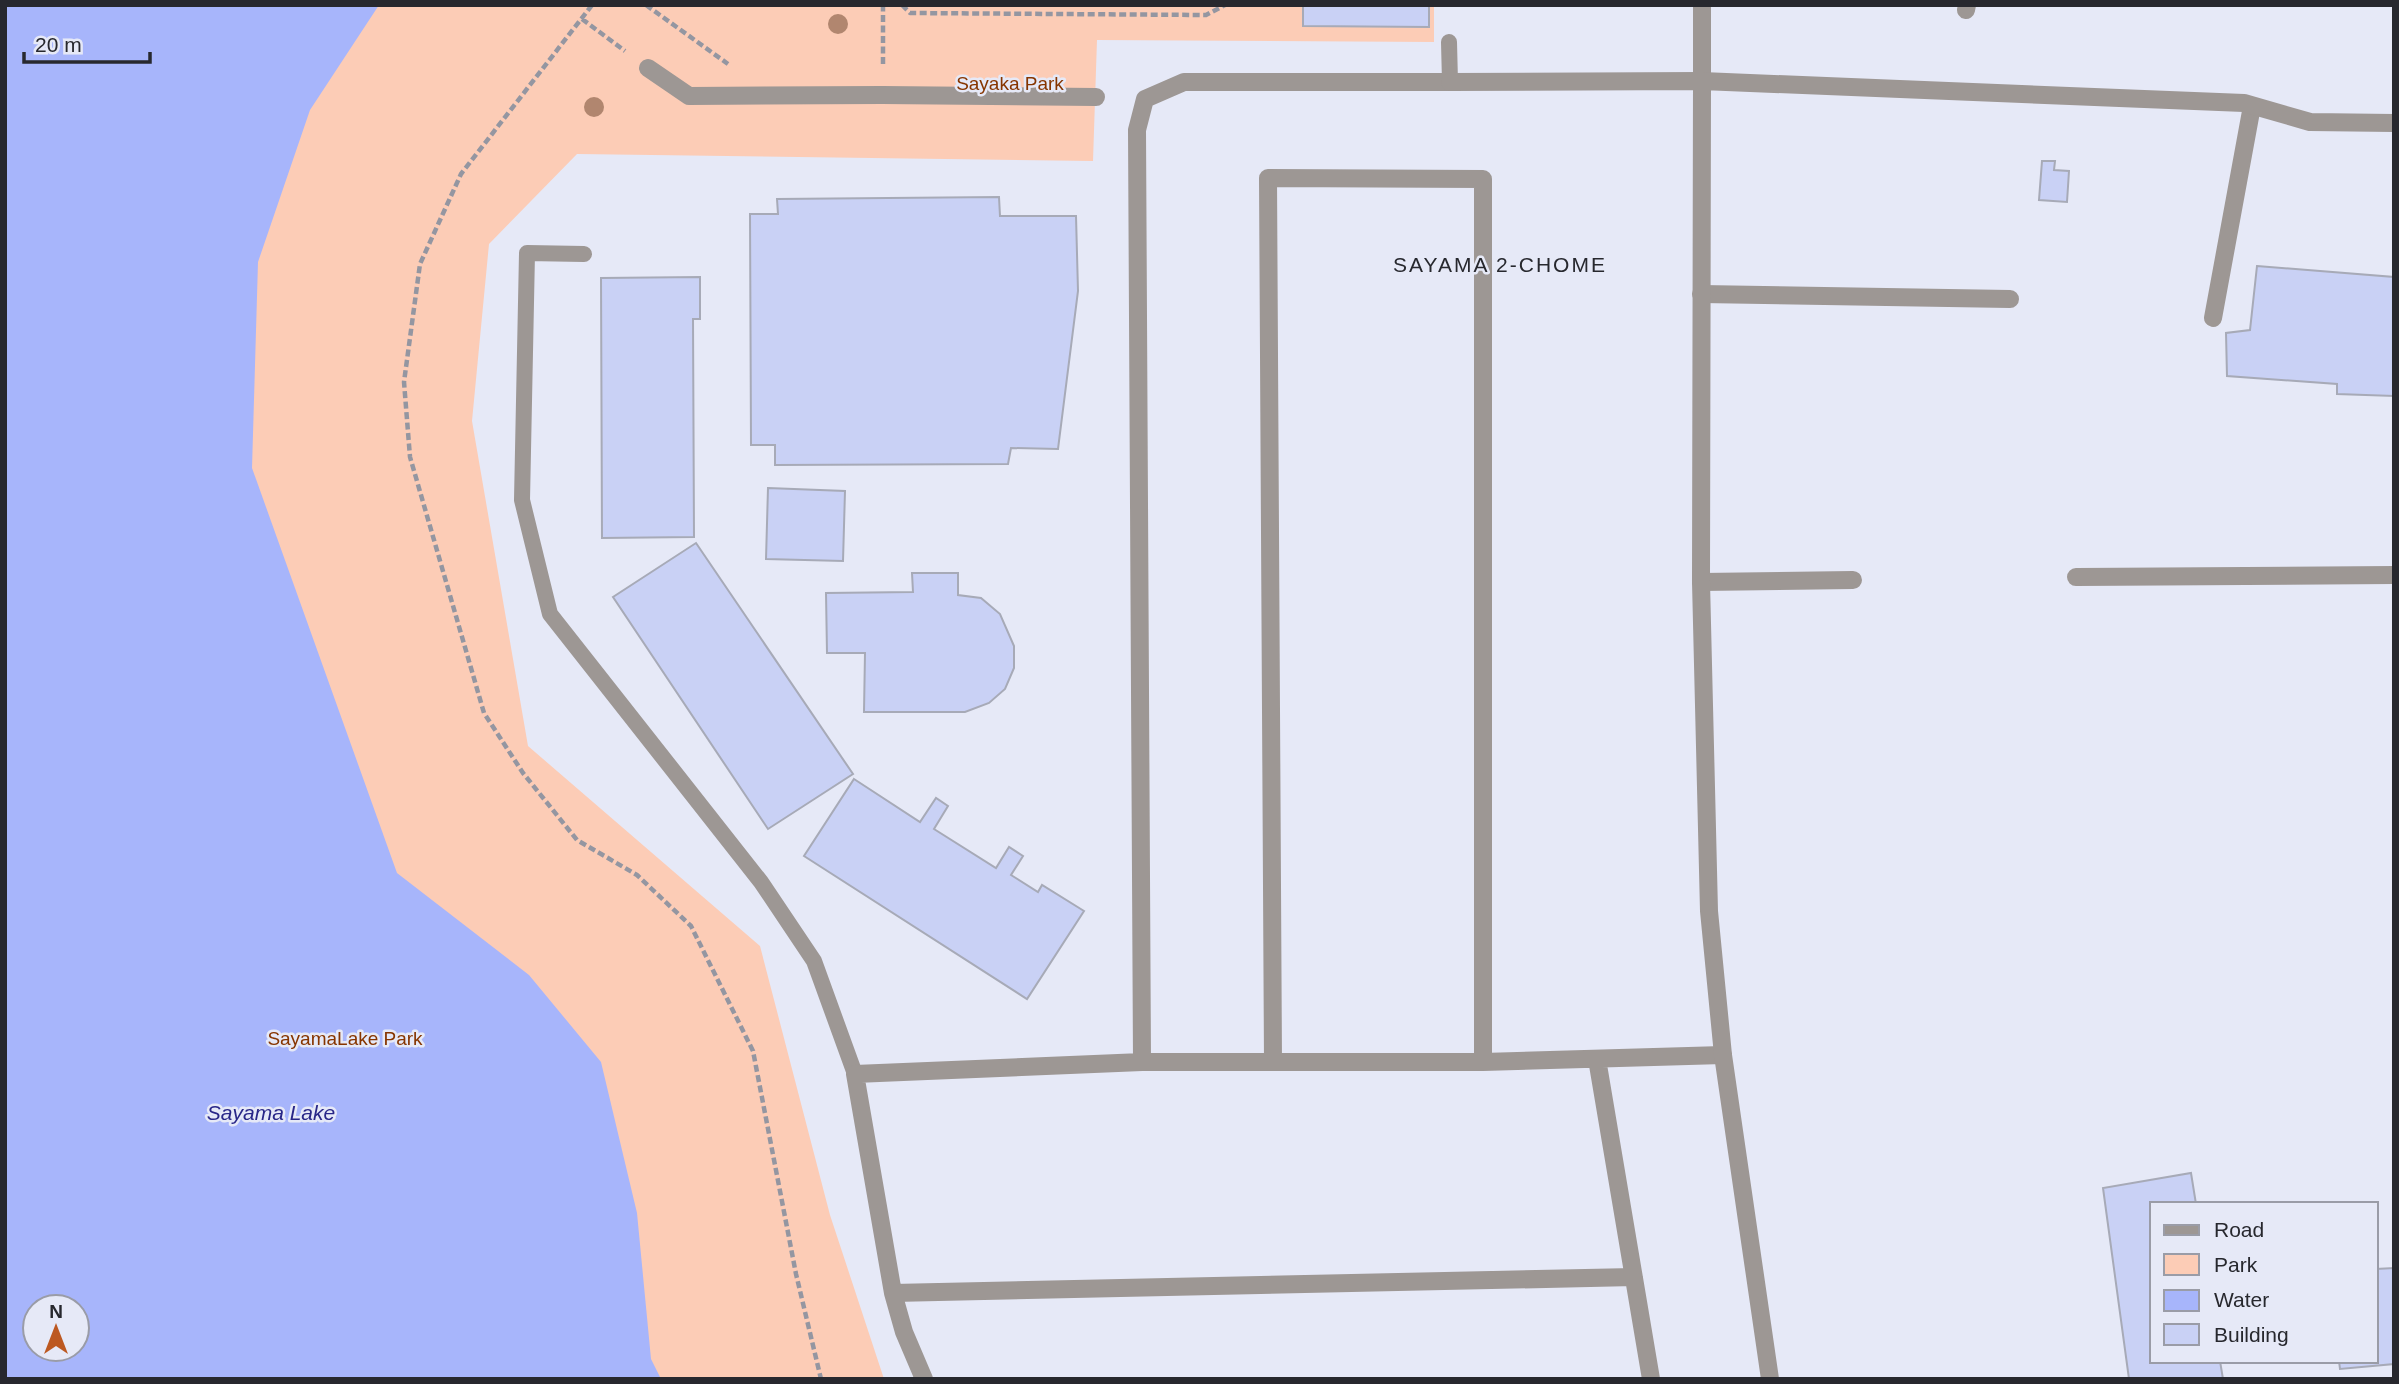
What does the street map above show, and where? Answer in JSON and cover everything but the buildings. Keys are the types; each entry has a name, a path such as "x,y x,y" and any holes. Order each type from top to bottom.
{"street":[{"path":"1702,5 1701,582 1709,911 1723,1055 1770,1379"},
{"path":"648,68 689,96 1096,97"},
{"path":"1142,1062 1137,130 1145,99 1184,82 1702,81 2230,102 2311,122 2394,123"},
{"path":"2213,318 2252,106"},
{"path":"1273,1062 1268,178 1483,179 1483,1062"},
{"path":"1701,294 2010,299"},
{"path":"2076,578 2394,575"},
{"path":"1701,582 1853,580"},
{"path":"924,1379 904,1332 893,1293 855,1074 1142,1062 1483,1062 1723,1055"},
{"path":"1598,1059 1651,1379"},
{"path":"893,1293 1634,1277"}],"lane":[{"path":"1450,42 1450,82"},
{"path":"584,254 527,253 522,499 551,614 761,882 814,961 855,1074"}],"path":[{"path":"646,5 771,95"},
{"path":"882,95 883,5"},
{"path":"902,5 910,13 1206,15 1225,5"},
{"path":"582,19 648,68"}],"green space":[{"name":"SayamaLake Park","path":"5,5 1434,5 1434,42 1097,40 1093,161 577,154 489,244 472,421 528,746 760,946 830,1215 884,1379 5,1379"}],"water":[{"name":"Sayama Lake","path":"5,5 379,5 310,110 258,262 252,468 397,873 529,975 601,1062 637,1213 651,1359 661,1379 5,1379"}],"district":[{"name":"SAYAMA 2-CHOME","path":"1500,265"}],"park label":[{"name":"Sayaka Park","path":"1010,83"}]}
